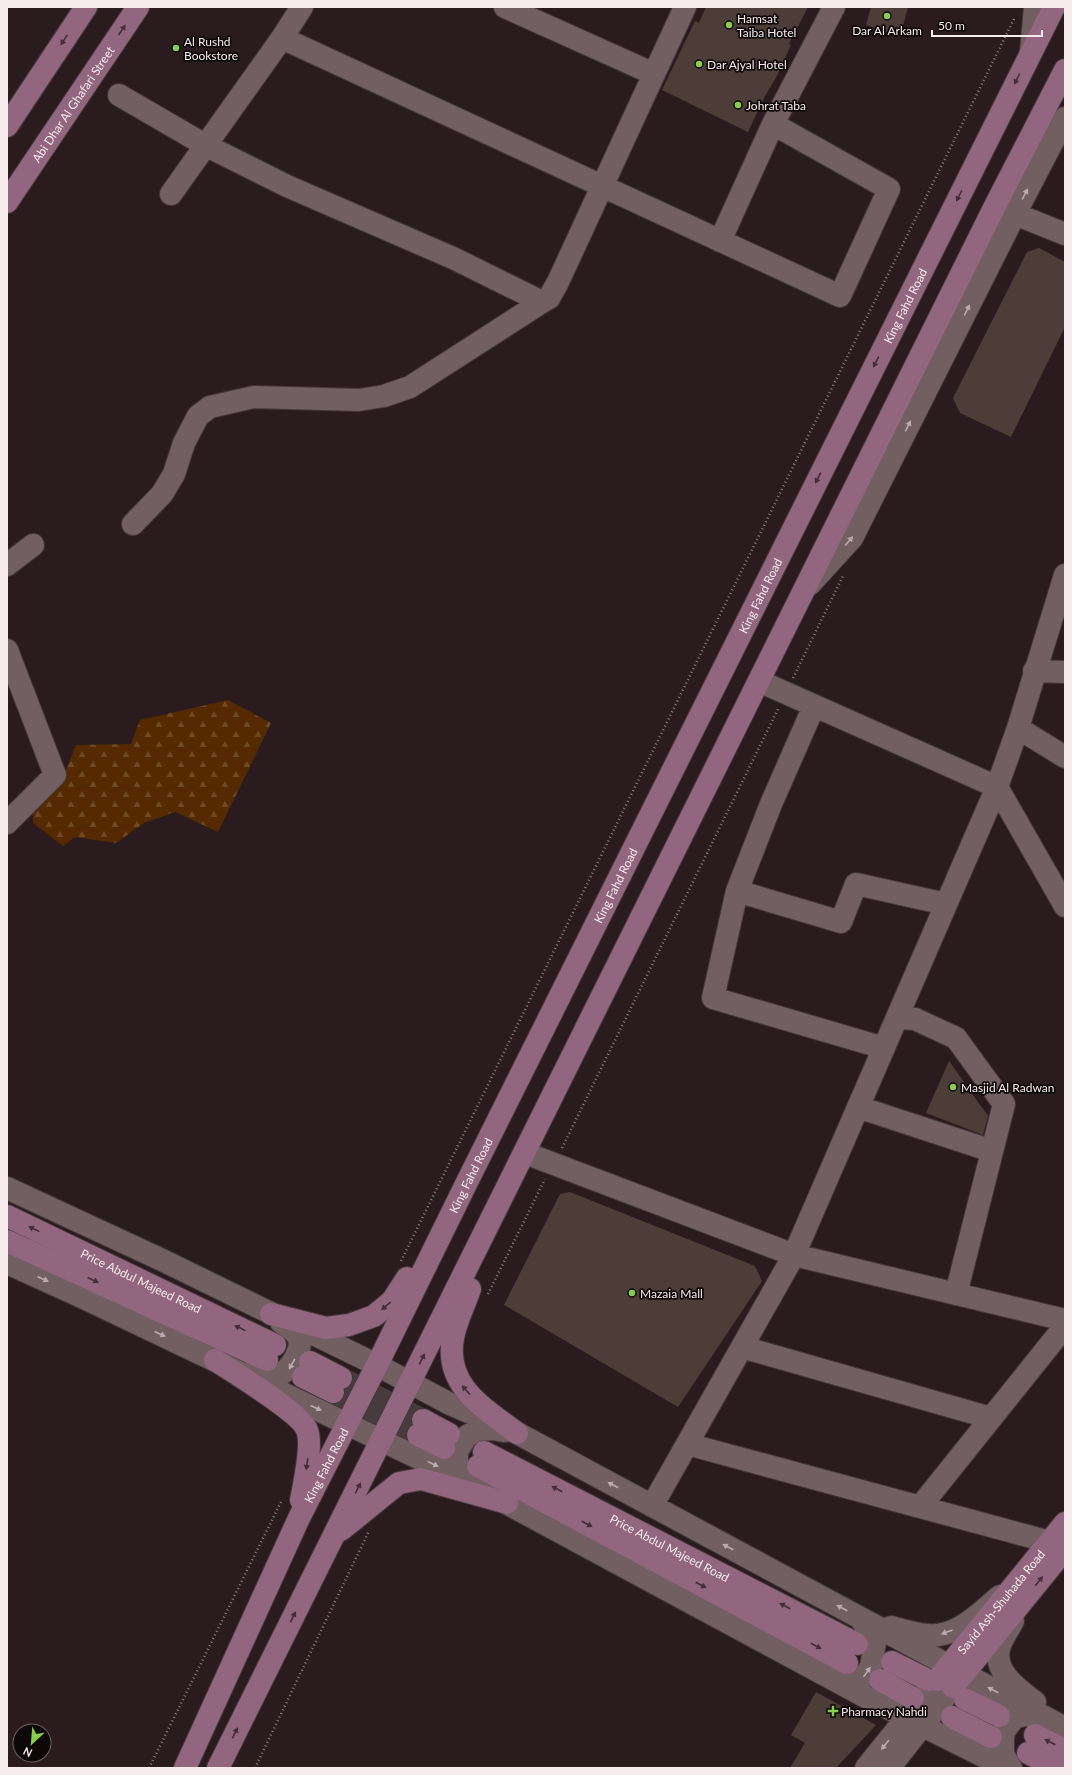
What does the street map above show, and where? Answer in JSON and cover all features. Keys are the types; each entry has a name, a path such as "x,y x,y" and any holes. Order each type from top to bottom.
{"main road":[{"path":"7,126 86,7"},
{"name":"Abi Dhar Al Ghafari Street","path":"7,202 138,7"},
{"name":"King Fahd Road","path":"185,1764 299,1518 377,1365 1054,7"},
{"path":"218,1768 995,206 1065,70"},
{"path":"271,1314 326,1328 349,1325 374,1316 392,1301 468,1180"},
{"path":"501,1200 453,1337 452,1357 461,1385 475,1401 517,1433"},
{"name":"Price Abdul Majeed Road","path":"7,1216 271,1352 7,1241"},
{"path":"215,1360 293,1413 308,1430 309,1448 299,1518"},
{"path":"306,1370 337,1385"},
{"path":"421,1428 446,1441"},
{"name":"Price Abdul Majeed Road","path":"847,1663 481,1459 857,1644"},
{"path":"334,1536 399,1483 421,1479 502,1501"},
{"name":"Sayid Ash-Shuhada Road","path":"949,1681 1057,1545 1065,1523"},
{"path":"892,1662 949,1681 999,1716"},
{"path":"880,1680 913,1719"},
{"path":"952,1717 991,1737"},
{"path":"1035,1735 1065,1750"},
{"path":"1035,1735 1057,1768"}],"street":[{"path":"171,194 282,38 302,7"},
{"path":"505,7 654,74"},
{"path":"133,524 162,494 174,474 184,443 198,416 210,407 254,397 359,400 384,396 410,387 549,298 558,282 685,7"},
{"path":"720,241 773,124 834,7"},
{"path":"1026,11 1034,23 1030,54"},
{"path":"282,38 840,296 889,189 773,124"},
{"path":"119,96 206,145 287,186 453,258 542,302"},
{"path":"804,591 852,538 1065,118"},
{"path":"1015,214 1065,234"},
{"path":"7,565 34,545"},
{"path":"652,1506 794,1256 997,787 1018,728 1034,671 1065,575"},
{"path":"7,650 55,775 7,823"},
{"path":"1034,671 1065,672"},
{"path":"759,681 997,787 1065,906"},
{"path":"814,706 771,804 737,891 713,998 884,1048"},
{"path":"1018,728 1065,757"},
{"path":"737,891 841,922 856,884 946,904"},
{"path":"897,1018 915,1018 956,1038 1004,1104 956,1294"},
{"path":"858,1108 992,1151"},
{"path":"525,1153 794,1256 1065,1320"},
{"path":"7,1188 162,1260 377,1365 450,1404 517,1433 861,1619 949,1681 1035,1735 1065,1728"},
{"path":"7,1263 215,1360 456,1476 832,1679 1007,1768"},
{"path":"238,1371 273,1377 289,1370 300,1342 297,1336 271,1314"},
{"path":"920,1507 1065,1326"},
{"path":"742,1347 991,1418"},
{"path":"502,1501 474,1482 457,1466 457,1451 467,1436 478,1430 493,1429 517,1433"},
{"path":"687,1444 1057,1545"},
{"path":"861,1619 925,1634 943,1634 961,1626 1020,1592"},
{"path":"1020,1592 1000,1646 999,1657 1004,1675 1017,1688 1065,1728"},
{"path":"832,1679 854,1682 862,1679 871,1667 874,1642 861,1619"},
{"path":"866,1768 949,1681"},
{"path":"1011,1768 1003,1754 1004,1731 1014,1718 1024,1715 1035,1735"},
{"path":"889,1768 913,1719"}],"path":[{"path":"399,1266 1026,11"},
{"path":"487,1295 554,1164 845,573"},
{"path":"149,1768 282,1499"},
{"path":"255,1768 371,1528"}],"green space":[{"path":"228,700 271,723 218,832 175,812 144,823 116,843 75,837 63,846 33,823 33,807 63,777 76,745 131,744 140,720"}],"building":[{"path":"706,7 808,7 789,44 791,45 778,74 764,98 748,132 662,90 695,21 699,23"},
{"name":"Dar Al Arkam","path":"871,7 908,7 900,37 866,25"},
{"path":"1039,248 1065,262 1065,327 1011,437 960,413 953,398 1027,252"},
{"name":"Masjid Al Radwan","path":"949,1061 988,1116 983,1135 926,1113"},
{"name":"Mazaia Mall","path":"570,1192 755,1266 762,1281 678,1407 504,1305 560,1194"},
{"path":"816,1692 876,1725 836,1768 790,1768 805,1743 791,1735"}],"tunnel":[{"path":"341,1378 423,1420"},
{"path":"333,1392 418,1435"}],"place":[{"name":"Dar Al Arkam","path":"887,16"},
{"name":"Hamsat Taiba Hotel","path":"729,25"},
{"name":"Al Rushd Bookstore","path":"176,48"},
{"name":"Dar Ajyal Hotel","path":"699,64"},
{"name":"Johrat Taba","path":"738,105"},
{"name":"Masjid Al Radwan","path":"953,1087"},
{"name":"Mazaia Mall","path":"632,1293"},
{"name":"Pharmacy Nahdi","path":"833,1711"}]}
